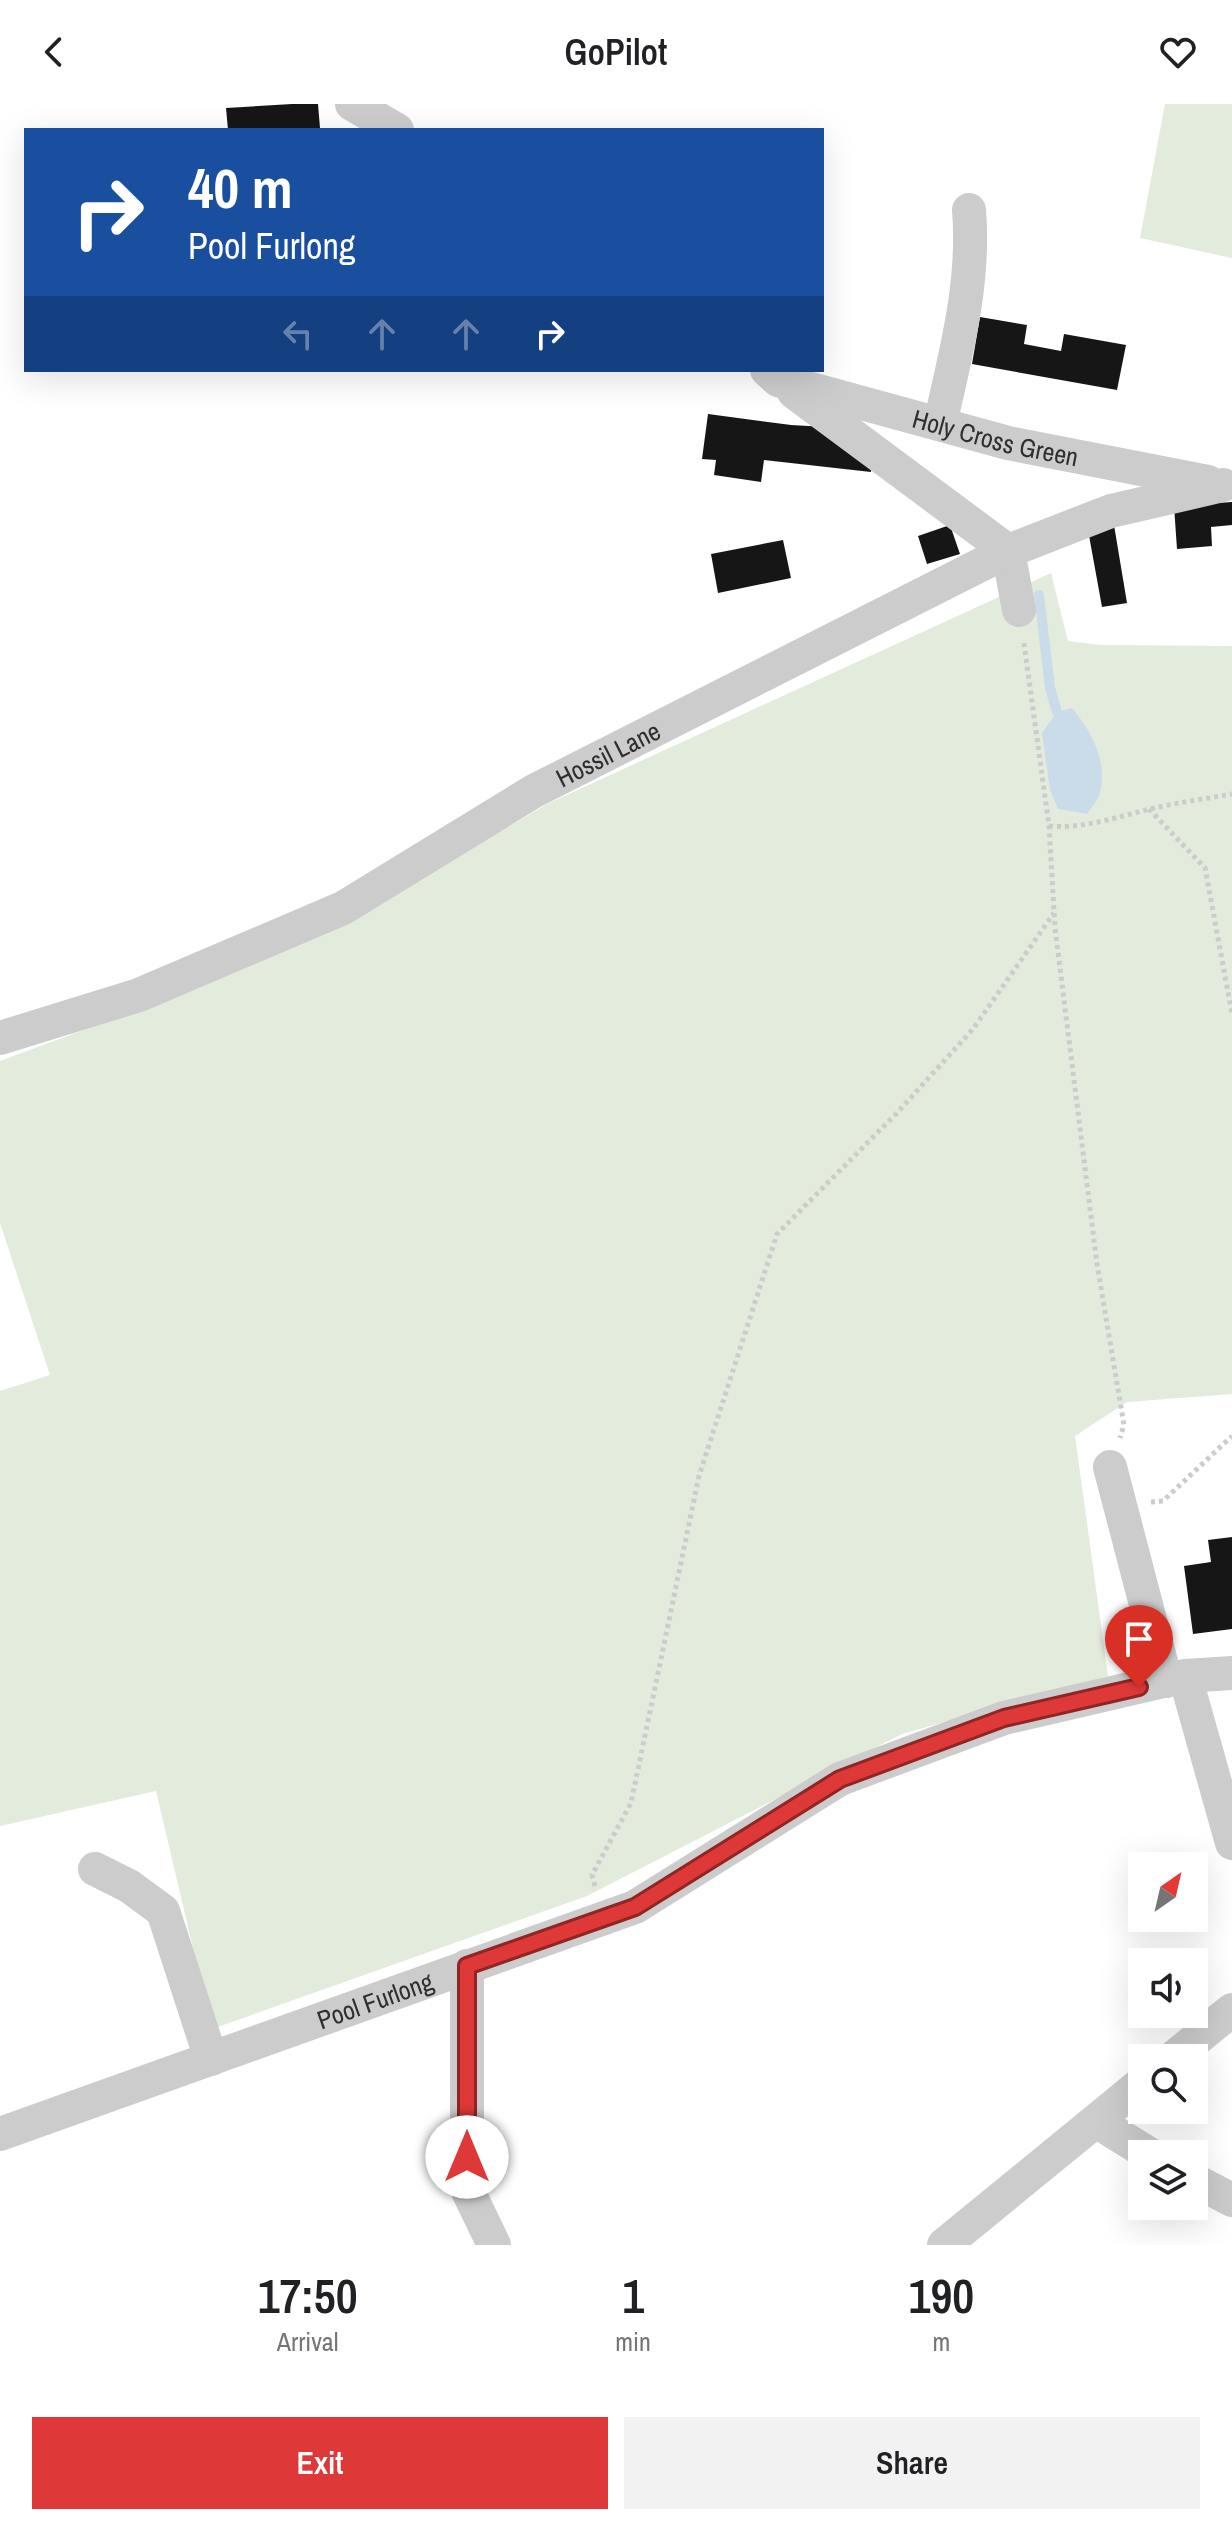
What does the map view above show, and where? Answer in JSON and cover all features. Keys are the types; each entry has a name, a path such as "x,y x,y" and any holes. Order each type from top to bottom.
{"street":[{"path":"352,104 394,128"},
{"path":"940,424 966,306 971,230 969,210"},
{"path":"773,375 1008,551 1019,610"},
{"name":"Holy Cross Green","path":"773,375 1008,443 1227,486"},
{"name":"Hossil Lane","path":"0,1038 139,995 343,908 534,791 1008,551 1111,511 1227,486"},
{"path":"1110,1467 1120,1507 1232,1843"},
{"name":"Pool Furlong","path":"0,2134 635,1907 840,1779 1004,1718 1176,1679 1232,1673"},
{"path":"95,1869 129,1886 163,1911 211,2059"},
{"path":"467,1966 467,2189 494,2245"},
{"path":"1190,2044 1232,2010"},
{"path":"944,2245 1128,2095"},
{"path":"1096,2121 1128,2141"},
{"path":"1208,2187 1232,2200"}],"path":[{"path":"1019,610 1049,826 1054,913 1097,1264 1124,1425 1110,1467"},
{"path":"1049,826 1098,823 1149,809 1232,794"},
{"path":"1149,809 1205,868 1232,1014"},
{"path":"603,1918 592,1875 631,1803 699,1476 777,1234 896,1114 973,1029 1054,913"},
{"path":"1120,1507 1163,1501 1232,1436"}],"shaded area":[{"path":"1165,104 1232,104 1232,258 1140,238"},
{"path":"1051,573 1068,641 1101,645 1232,646 1232,1394 1127,1402 1075,1436 1108,1676 902,1734 587,1896 212,2029 156,1791 0,1826 0,1391 50,1375 0,1223 0,1061 105,1022 350,920 547,804"}],"water":[{"path":"1072,708 1086,726 1102,769 1097,801 1087,814 1058,809 1050,790 1042,733 1057,712"}],"building":[{"path":"318,104 320,128 228,128 226,108"},
{"path":"980,317 1027,325 1024,344 1061,351 1064,334 1126,345 1117,390 972,364"},
{"path":"708,414 826,427 872,457 871,472 764,460 761,482 714,475 716,460 702,459"},
{"path":"1232,502 1232,525 1211,527 1212,546 1177,549 1174,506"},
{"path":"950,525 960,554 927,564 918,536"},
{"path":"1114,525 1127,603 1102,607 1088,530"},
{"path":"783,540 791,578 718,593 711,554"},
{"path":"1232,1537 1232,1629 1193,1634 1184,1566 1211,1562 1208,1540"}],"waterway":[{"path":"1039,595 1050,688 1057,712"}],"route":[{"path":"467,2157 467,1966 635,1907 840,1779 1004,1718 1139,1687"}]}
